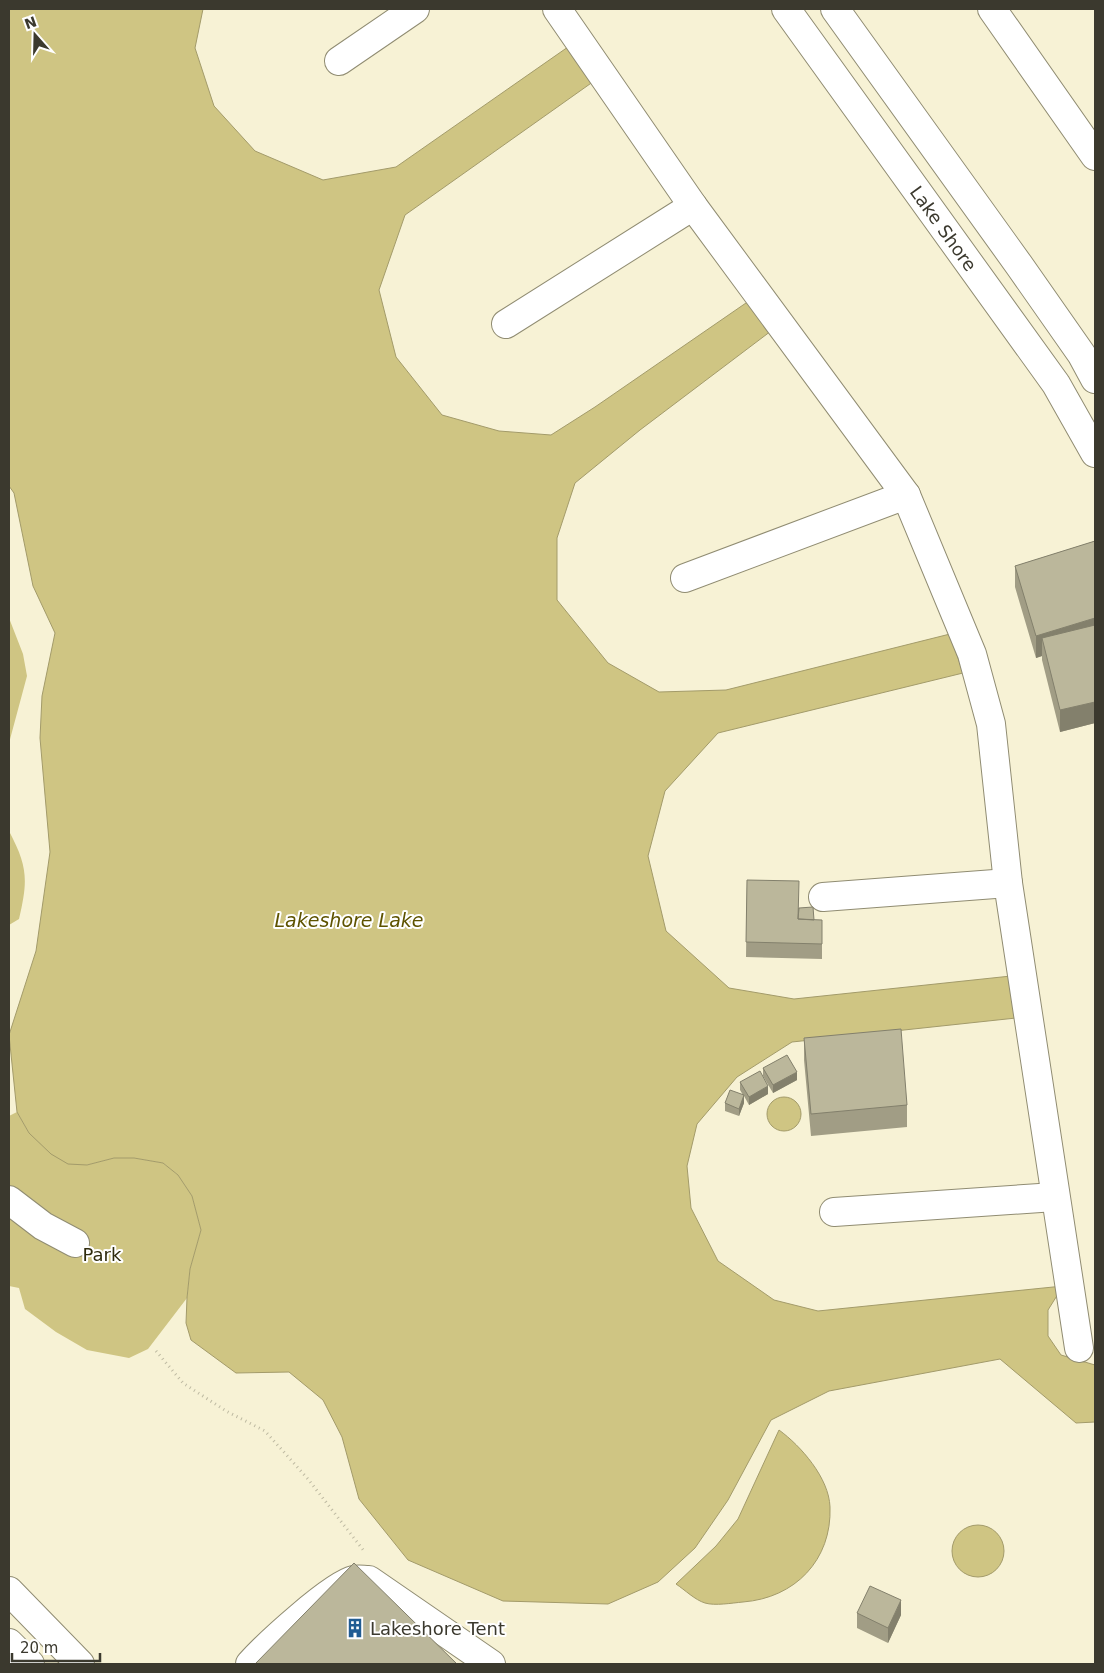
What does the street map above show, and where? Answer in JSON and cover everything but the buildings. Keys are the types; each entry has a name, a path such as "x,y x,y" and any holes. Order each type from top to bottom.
{"street":[{"path":"339,61 415,9"},
{"path":"557,9 693,206 906,495 972,654 989,715 1008,883 1079,1348"},
{"name":"Lake Shore","path":"786,9 1056,384 1095,453"},
{"path":"835,9 1019,265 1082,355 1095,380"},
{"path":"992,9 1095,156"},
{"path":"506,324 693,206"},
{"path":"685,578 906,495"},
{"path":"823,897 1008,883"},
{"path":"834,1212 1055,1197"},
{"path":"9,1200 43,1226 75,1243"},
{"path":"250,1664 262,1650 337,1588 354,1580 369,1580 491,1664"},
{"path":"9,1592 80,1664"},
{"path":"9,1643 30,1664"}],"path":[{"path":"156,1350 183,1383 226,1411 265,1431 308,1479 369,1557"}],"green space":[{"path":"9,618 23,654 27,676 9,743"},
{"path":"9,831 20,854 25,884 19,919 9,925"},
{"name":"Park","path":"17,1112 29,1133 87,1165 114,1158 134,1158 163,1163 178,1175 192,1196 201,1230 190,1269 187,1298 148,1349 129,1358 87,1350 56,1332 25,1309 19,1288 9,1286 9,1116"}],"water":[{"name":"Lakeshore Lake","path":"9,9 203,9 195,48 214,106 255,151 323,180 396,167 578,40 604,74 405,215 379,290 396,357 442,415 499,431 551,435 595,407 759,294 775,328 640,430 575,483 557,538 557,600 608,663 659,692 726,690 950,634 963,673 718,733 665,791 648,856 666,931 729,988 794,999 1011,976 1016,1018 792,1042 737,1077 697,1124 687,1166 691,1208 718,1261 774,1300 818,1311 1063,1286 1048,1310 1048,1336 1061,1355 1095,1365 1095,1422 1076,1423 1000,1359 829,1391 771,1420 728,1500 695,1548 658,1582 608,1604 503,1601 408,1560 359,1499 342,1437 323,1400 289,1372 236,1373 191,1340 186,1323 187,1298 190,1269 201,1230 192,1196 178,1175 163,1163 134,1158 114,1158 87,1165 68,1164 51,1154 29,1133 17,1112 9,1035 36,951 50,852 40,738 42,696 55,633 33,586 14,493 9,486"},
{"path":"784,1097 791,1098 796,1102 800,1107 800,1121 796,1126 791,1130 784,1131 777,1130 772,1126 768,1121 767,1114 768,1107 772,1102 777,1098"},
{"path":"779,1430 805,1454 825,1485 830,1507 829,1526 825,1544 807,1573 779,1593 762,1599 743,1602 714,1604 701,1602 676,1584 716,1546 738,1519"},
{"path":"978,1525 992,1529 1000,1537 1004,1551 1000,1565 992,1573 978,1577 964,1573 956,1565 952,1551 956,1537 964,1529"}],"place":[{"name":"Lakeshore Tent","path":"355,1628"}]}
